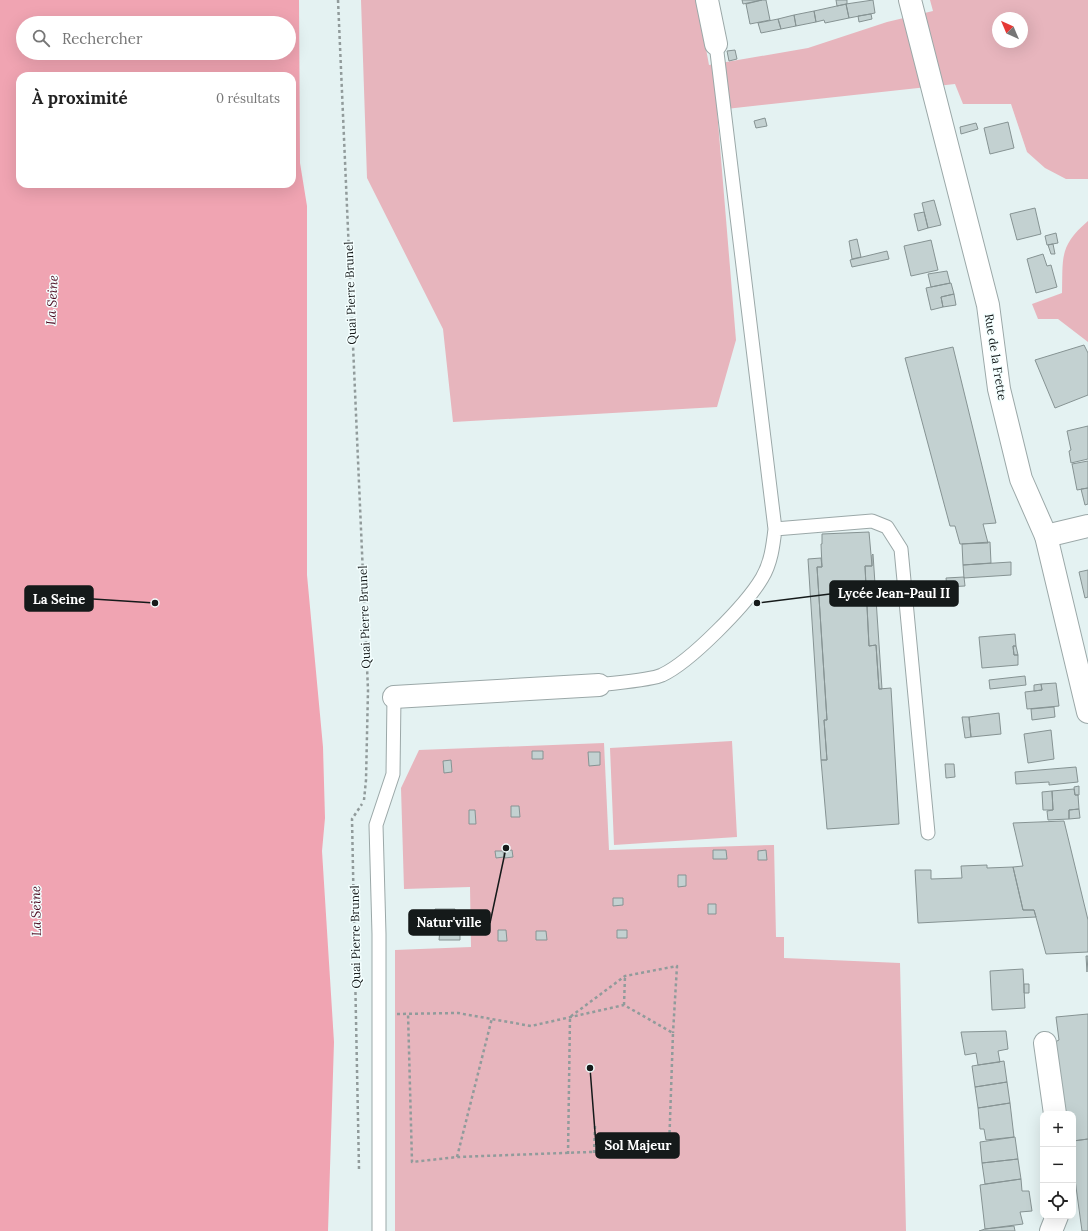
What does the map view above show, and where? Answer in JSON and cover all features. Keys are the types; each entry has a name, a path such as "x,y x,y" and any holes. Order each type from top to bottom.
{"street":[{"path":"707,0 716,44"},
{"name":"Rue de la Frette","path":"910,0 988,305 999,389 1021,479 1046,536 1088,712"},
{"path":"1046,536 1088,526"},
{"path":"394,697 599,685"},
{"path":"1045,1043 1055,1111"},
{"path":"1051,1231 1056,1219"}],"lane":[{"path":"599,685 661,676 688,657 742,605 763,577 772,555 775,529 716,44"},
{"path":"775,529 872,522 887,527 901,549 928,833"},
{"name":"Quai Pierre Brunel","path":"379,1231 379,934 376,825 393,774 394,697"}],"path":[{"name":"Quai Pierre Brunel","path":"338,0 368,690 364,803 352,820 359,1176"},
{"path":"408,1013 412,1162 457,1157 670,1149 673,1033 677,966 624,976 570,1017"},
{"path":"624,976 624,1005"},
{"path":"379,1014 458,1013 531,1026 624,1005 673,1033"},
{"path":"568,1154 570,1017"},
{"path":"457,1157 492,1018"},
{"path":"594,1153 595,1126"}],"shaded area":[{"path":"361,0 697,0 709,65 808,48 887,22 933,11 930,0 1088,0 1088,179 1066,179 1045,168 1027,152 1011,104 963,104 955,84 717,110 736,340 717,407 453,422 443,329 367,178"},
{"path":"1088,221 1088,342 1058,319 1038,319 1032,304 1062,293 1064,253 1072,238"},
{"path":"732,741 737,837 614,845 610,748"},
{"path":"604,743 609,850 774,845 776,937 784,937 784,958 900,963 906,1231 395,1231 395,950 471,947 470,887 404,889 401,788 419,750"}],"water":[{"name":"La Seine","path":"0,0 299,0 300,163 307,206 307,575 323,747 325,818 322,851 334,1042 328,1231 0,1231"}],"building":[{"path":"742,0 762,0 743,4"},
{"path":"766,0 770,20 750,24 746,4"},
{"path":"836,0 847,0 847,4 837,6"},
{"path":"873,0 875,13 849,18 846,4"},
{"path":"846,4 849,18 825,23 824,20 816,22 814,11"},
{"path":"814,11 816,22 796,26 794,15"},
{"path":"871,14 872,19 859,22 858,16"},
{"path":"794,15 796,26 781,29 778,19"},
{"path":"778,19 781,29 761,33 758,23"},
{"path":"735,50 737,59 729,61 727,51"},
{"path":"765,118 767,126 756,128 754,121"},
{"path":"1008,122 1014,148 990,154 984,128"},
{"path":"976,123 978,129 961,134 960,127"},
{"path":"934,200 941,225 928,228 922,203"},
{"path":"1035,208 1041,234 1017,240 1010,214"},
{"path":"924,212 928,228 918,231 914,214"},
{"path":"1056,233 1058,243 1047,245 1045,236"},
{"path":"857,239 861,257 852,259 849,241"},
{"path":"931,240 938,270 911,276 904,246"},
{"path":"1053,244 1055,254 1051,254 1048,245"},
{"path":"887,251 889,259 852,267 850,260"},
{"path":"1043,254 1047,266 1051,265 1057,287 1036,293 1027,259"},
{"path":"947,271 950,283 931,287 928,274"},
{"path":"951,283 954,294 941,297 943,307 931,310 926,288"},
{"path":"954,294 956,305 943,307 941,297"},
{"path":"1084,345 1088,353 1088,395 1055,408 1035,360"},
{"path":"953,347 996,523 983,524 988,543 960,544 955,526 950,526 905,358"},
{"path":"1088,426 1088,459 1071,463 1069,451 1071,450 1067,431"},
{"path":"1088,461 1088,488 1077,490 1072,464"},
{"path":"1088,488 1088,504 1085,505 1081,489"},
{"path":"869,532 872,566 865,566 869,646 876,645 879,689 891,688 899,824 827,829 821,760 827,760 824,720 827,720 817,567 822,567 822,534"},
{"path":"990,542 991,563 963,565 962,544"},
{"path":"873,554 882,689 879,689 876,645 869,646 865,566 872,566"},
{"path":"821,558 822,567 817,567 827,720 824,720 827,760 821,760 808,559"},
{"path":"1011,562 1011,575 964,578 963,565"},
{"path":"1088,570 1088,597 1085,598 1079,572"},
{"path":"964,577 965,586 947,587 946,578"},
{"path":"1015,634 1016,646 1013,646 1014,655 1018,655 1018,665 982,668 979,637"},
{"path":"1013,646 1016,646 1018,655 1014,655"},
{"path":"1025,676 1026,685 990,689 989,680"},
{"path":"1056,683 1059,706 1027,709 1025,692 1042,690 1041,684"},
{"path":"1041,684 1042,690 1034,691 1034,685"},
{"path":"1054,707 1055,717 1032,720 1031,709"},
{"path":"999,713 1001,734 971,737 969,717"},
{"path":"962,717 969,717 971,737 965,738"},
{"path":"1051,730 1054,759 1028,763 1024,734"},
{"path":"532,751 543,751 543,759 532,759"},
{"path":"588,752 600,752 600,765 589,766"},
{"path":"451,760 452,772 444,773 443,761"},
{"path":"945,764 954,764 955,777 946,778"},
{"path":"1076,767 1078,782 1049,785 1049,782 1016,784 1015,772"},
{"path":"1079,786 1079,795 1075,795 1074,787"},
{"path":"1074,789 1075,795 1078,795 1079,809 1069,810 1069,819 1048,820 1047,811 1053,810 1052,791"},
{"path":"1052,791 1053,810 1043,810 1042,792"},
{"path":"511,806 519,806 520,817 511,817"},
{"path":"1079,809 1080,818 1069,819 1069,810"},
{"path":"469,810 475,810 476,824 469,824"},
{"path":"1064,821 1088,920 1088,952 1046,954 1034,910 1023,910 1013,867 1023,866 1013,823"},
{"path":"512,850 513,857 505,858 504,851"},
{"path":"713,850 726,850 727,859 713,859"},
{"path":"766,850 767,860 758,860 758,851"},
{"path":"495,851 503,851 504,857 496,858"},
{"path":"987,865 987,868 1013,867 1023,910 1034,910 1036,917 918,923 915,870 931,870 931,879 962,878 961,866"},
{"path":"678,875 686,875 686,886 678,887"},
{"path":"613,898 623,898 623,905 613,906"},
{"path":"708,904 716,904 716,914 708,914"},
{"path":"435,909 455,909 455,918 434,918"},
{"path":"440,930 460,930 460,940 439,940"},
{"path":"498,930 506,930 507,941 498,941"},
{"path":"617,930 627,930 627,938 617,938"},
{"path":"536,931 546,931 547,940 536,940"},
{"path":"1086,956 1088,956 1087,972"},
{"path":"1023,969 1025,1008 992,1010 990,971"},
{"path":"1024,984 1029,984 1029,993 1024,993"},
{"path":"1088,1014 1088,1139 1076,1141 1076,1111 1065,1111 1055,1042 1059,1040 1056,1017"},
{"path":"1006,1031 1008,1049 998,1051 1000,1062 978,1065 976,1053 965,1055 961,1032"},
{"path":"1004,1061 1007,1082 975,1087 972,1066"},
{"path":"1007,1082 1010,1103 978,1108 975,1087"},
{"path":"1010,1103 1014,1137 986,1140 984,1129 980,1129 978,1108"},
{"path":"1015,1137 1018,1159 982,1163 980,1142"},
{"path":"1088,1139 1088,1231 1082,1231 1076,1187 1076,1141"},
{"path":"1018,1159 1021,1179 985,1184 982,1163"},
{"path":"1021,1179 1022,1191 1029,1191 1032,1211 1020,1212 1023,1224 985,1229 980,1185"},
{"path":"1014,1226 1015,1231 979,1231 985,1229"}],"place":[{"name":"La Seine","path":"155,603"},
{"name":"Lycée Jean-Paul II","path":"757,603"},
{"name":"Natur'ville","path":"506,848"},
{"name":"Sol Majeur","path":"590,1068"}]}
